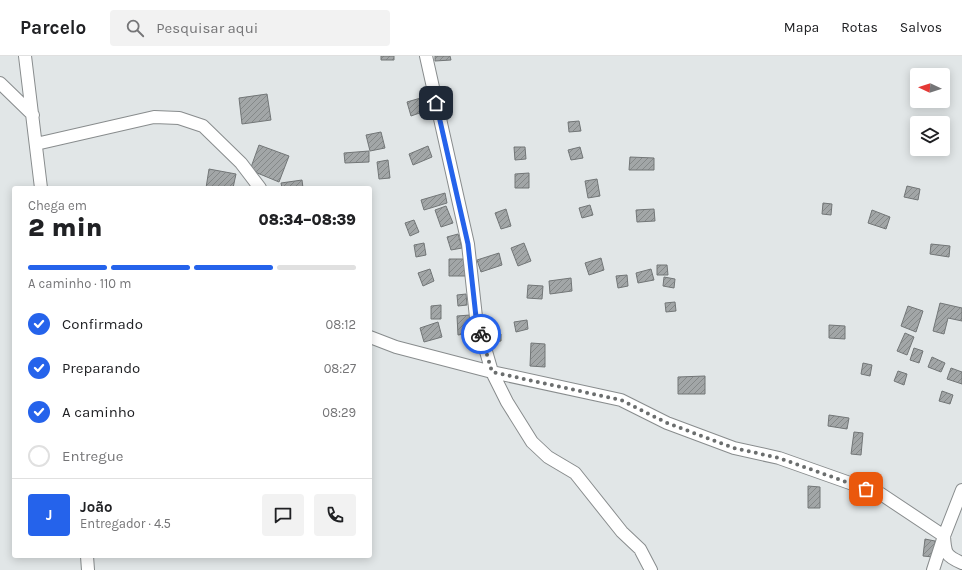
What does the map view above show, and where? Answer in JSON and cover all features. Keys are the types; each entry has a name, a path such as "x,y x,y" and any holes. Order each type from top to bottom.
{"street":[{"path":"25,56 41,186"},
{"path":"426,56 468,244 476,317 492,372 507,402 532,442 548,457 575,473 622,532 640,549 651,570"},
{"path":"0,83 33,115"},
{"path":"36,144 154,117 179,118 202,126 241,163 258,186"},
{"path":"372,338 396,347 492,372 621,400 667,423 734,448 779,458 881,494 944,536"},
{"path":"933,570 944,536 962,490"},
{"path":"944,536 945,550 949,557 962,563"},
{"path":"86,558 88,570"}],"building":[{"path":"381,56 394,56 394,60 381,60"},
{"path":"435,56 450,56 451,60 435,61"},
{"path":"267,94 271,120 242,124 239,98"},
{"path":"424,97 428,110 411,116 407,102"},
{"path":"579,121 581,131 569,132 568,122"},
{"path":"381,132 385,148 370,151 366,135"},
{"path":"259,145 289,156 279,182 250,170"},
{"path":"428,146 432,157 413,165 409,154"},
{"path":"514,147 525,147 526,159 515,160"},
{"path":"580,147 583,158 571,160 568,150"},
{"path":"369,151 369,162 345,163 344,153"},
{"path":"630,157 654,158 654,170 629,170"},
{"path":"388,160 390,178 379,179 377,162"},
{"path":"209,169 236,174 233,186 206,186"},
{"path":"529,173 529,188 515,188 515,174"},
{"path":"597,179 600,196 588,198 585,181"},
{"path":"302,180 303,186 282,186 281,183"},
{"path":"907,186 920,189 918,200 904,197"},
{"path":"445,193 447,203 424,210 421,200"},
{"path":"823,203 832,204 831,215 822,214"},
{"path":"590,205 593,215 582,218 579,208"},
{"path":"446,206 453,223 441,227 435,210"},
{"path":"506,209 511,226 501,229 495,213"},
{"path":"654,209 655,221 637,222 636,210"},
{"path":"872,210 890,217 886,229 868,223"},
{"path":"414,220 419,232 410,236 405,223"},
{"path":"458,234 462,248 451,250 447,237"},
{"path":"424,243 426,255 416,257 414,245"},
{"path":"524,243 531,261 518,266 511,248"},
{"path":"931,244 950,246 949,257 930,254"},
{"path":"499,253 502,265 481,272 477,260"},
{"path":"601,258 604,270 589,275 585,263"},
{"path":"449,259 465,259 466,276 449,276"},
{"path":"657,265 667,265 668,275 657,275"},
{"path":"430,269 434,281 423,286 418,273"},
{"path":"651,269 654,280 638,283 636,273"},
{"path":"627,275 628,286 618,288 616,276"},
{"path":"664,277 675,279 674,288 663,286"},
{"path":"571,278 572,291 550,294 549,281"},
{"path":"528,285 543,286 542,299 527,298"},
{"path":"466,294 467,305 458,306 457,295"},
{"path":"675,302 676,311 666,312 665,303"},
{"path":"940,303 962,308 962,321 948,318 944,334 933,331"},
{"path":"441,305 441,319 431,319 431,306"},
{"path":"908,306 923,311 916,332 901,326"},
{"path":"470,315 471,333 458,335 457,316"},
{"path":"527,320 528,329 516,332 514,322"},
{"path":"438,322 442,337 424,342 420,328"},
{"path":"829,325 845,326 845,339 829,338"},
{"path":"905,333 914,337 907,355 897,351"},
{"path":"501,334 501,341 491,342 491,335"},
{"path":"531,343 545,344 545,367 530,366"},
{"path":"914,348 923,351 919,363 910,360"},
{"path":"932,357 945,363 941,372 928,367"},
{"path":"863,363 872,365 870,376 861,374"},
{"path":"951,368 962,372 962,384 947,379"},
{"path":"898,371 907,374 904,385 894,381"},
{"path":"705,376 705,394 678,394 678,377"},
{"path":"942,391 953,395 950,404 939,401"},
{"path":"829,415 849,418 847,429 828,426"},
{"path":"854,432 863,433 861,455 851,454"},
{"path":"808,486 820,487 820,508 808,508"},
{"path":"925,539 935,541 933,557 923,556"}],"way so far":[{"path":"481,334 492,372 621,400 667,423 734,448 779,458 866,489"}],"route":[{"path":"436,103 468,244 476,317 481,334"}]}
